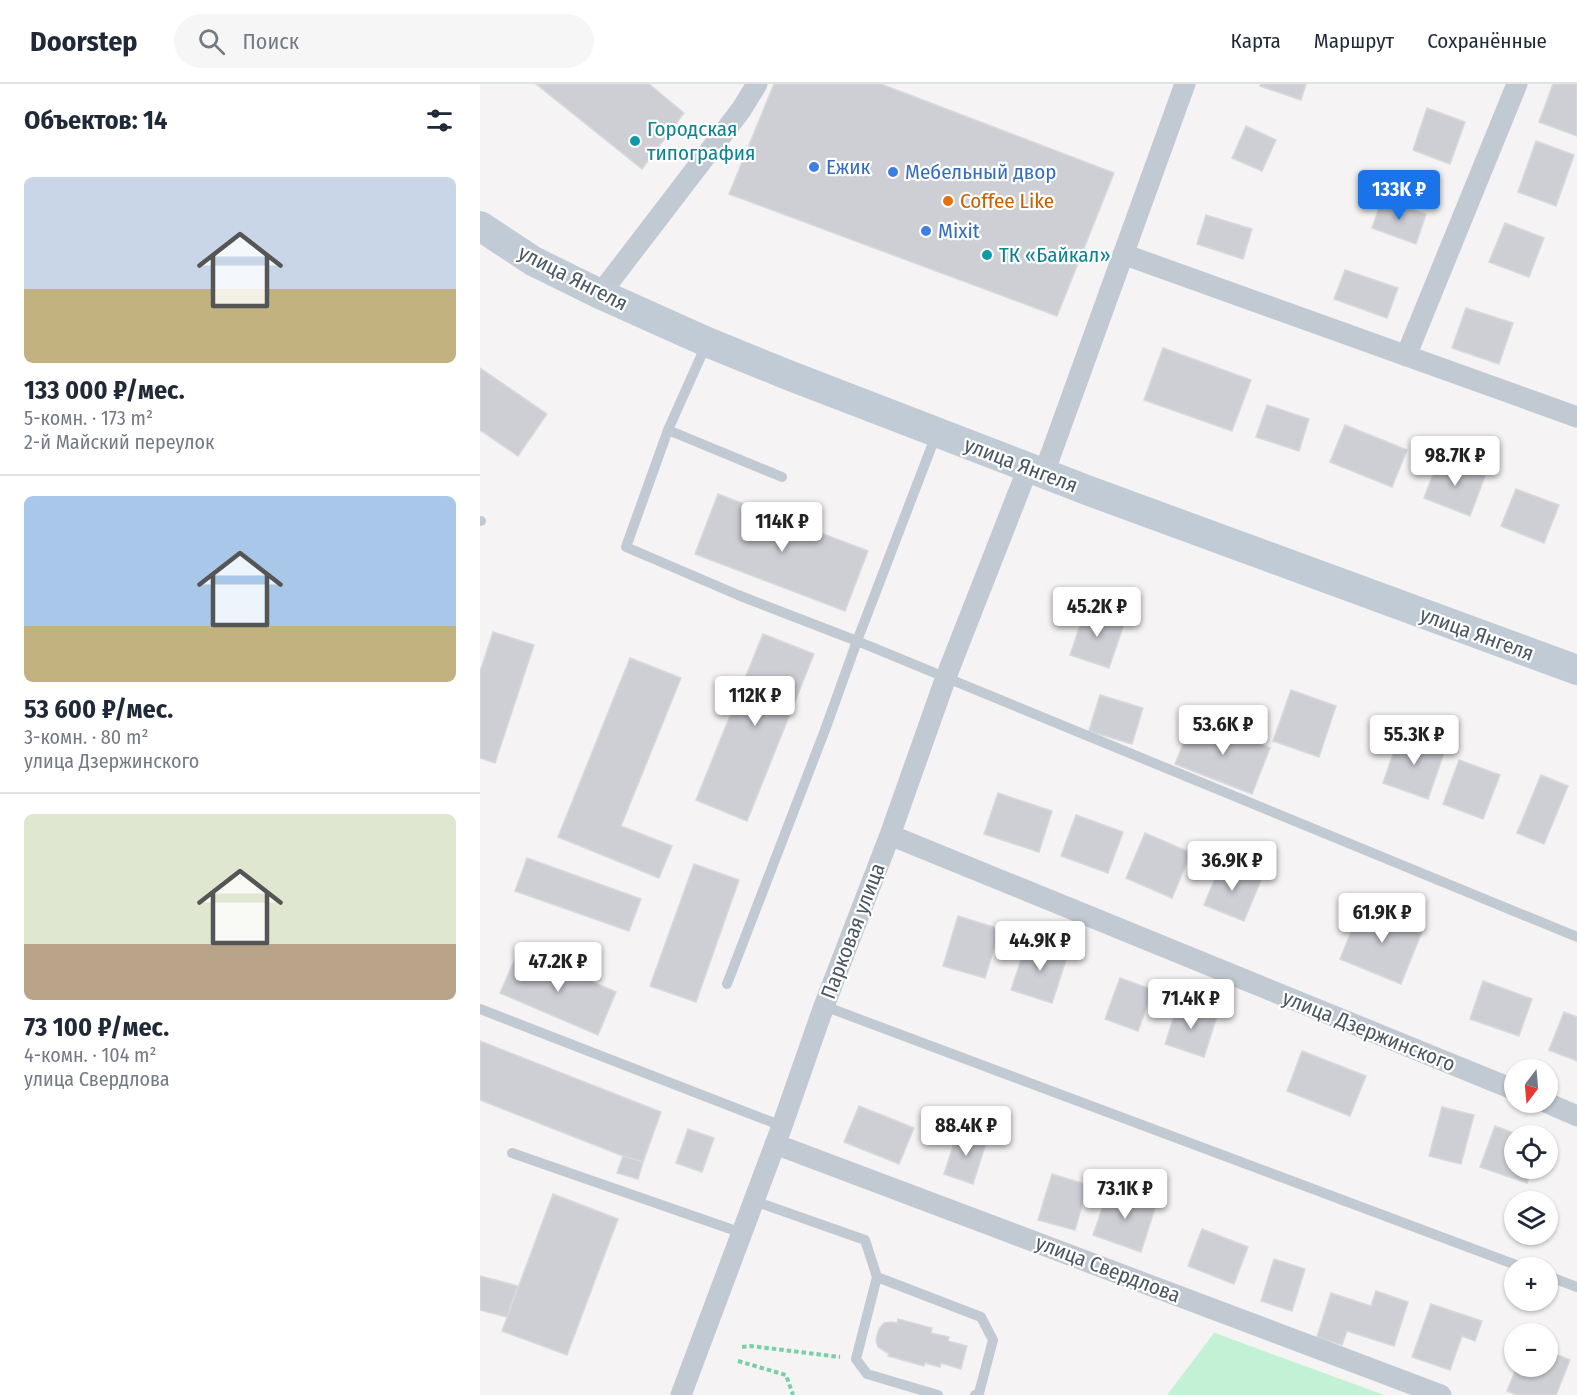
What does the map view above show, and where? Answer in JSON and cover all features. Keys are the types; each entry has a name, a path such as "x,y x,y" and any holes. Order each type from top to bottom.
{"main road":[{"name":"улица Янгеля","path":"480,226 532,261 707,342 1036,471 1577,670"}],"street":[{"path":"600,294 741,110 757,84"},
{"name":"Парковая улица","path":"681,1395 779,1135 824,1006 890,835 946,677 1036,471 1123,254 1185,84"},
{"path":"1406,356 1516,84"},
{"path":"1123,254 1577,417"},
{"name":"улица Дзержинского","path":"890,835 1504,1086"},
{"path":"1558,1108 1577,1116"},
{"name":"улица Свердлова","path":"779,1135 1441,1395"}],"lane":[{"path":"707,342 668,430 626,547 738,595 946,677 1577,937"},
{"path":"668,430 782,477"},
{"path":"727,984 936,433"},
{"path":"824,1006 1504,1261"},
{"path":"480,1009 779,1135"},
{"path":"512,1153 742,1233"},
{"path":"754,1201 865,1240 877,1277 856,1359 867,1374 938,1395"},
{"path":"877,1277 981,1317 993,1340 979,1393 975,1395"},
{"path":"1558,1280 1577,1287"}],"path":[{"path":"742,1347 751,1346 856,1359"},
{"path":"738,1361 786,1375 793,1395"}],"green space":[{"path":"1215,1333 1384,1395 1167,1395"}],"building":[{"name":"Городская типография","path":"536,84 649,84 684,113 642,169"},
{"name":"ТК «Байкал»","path":"774,84 881,84 1114,173 1057,316 729,194"},
{"path":"1261,84 1306,84 1301,100 1260,86"},
{"path":"1553,84 1577,84 1577,136 1539,122"},
{"path":"1427,108 1465,122 1450,164 1413,150"},
{"path":"1246,126 1276,140 1262,171 1232,158"},
{"path":"1536,141 1574,155 1556,206 1518,192"},
{"path":"1382,199 1426,214 1416,244 1372,228"},
{"path":"1206,215 1252,229 1243,259 1197,244"},
{"path":"1505,223 1544,238 1529,277 1489,262"},
{"path":"1345,270 1398,288 1387,318 1334,299"},
{"path":"1466,308 1513,323 1499,364 1452,348"},
{"path":"1163,348 1251,380 1232,431 1144,400"},
{"path":"480,368 547,414 518,456 480,430"},
{"path":"1267,405 1309,419 1299,451 1256,437"},
{"path":"1345,425 1407,450 1392,487 1330,462"},
{"path":"1439,459 1485,476 1470,516 1424,498"},
{"path":"1516,489 1559,505 1544,543 1501,526"},
{"path":"718,494 868,551 845,611 695,554"},
{"path":"1086,608 1125,621 1109,668 1070,655"},
{"path":"493,632 534,645 495,763 480,758 480,672"},
{"path":"763,634 814,654 747,821 696,800"},
{"path":"630,658 681,678 621,826 672,846 659,878 558,837"},
{"path":"1291,690 1336,706 1319,757 1273,741"},
{"path":"1100,695 1143,708 1132,744 1089,731"},
{"path":"1194,717 1270,748 1252,794 1175,764"},
{"path":"1400,734 1445,750 1428,799 1383,783"},
{"path":"1459,760 1500,775 1483,819 1443,804"},
{"path":"1541,775 1568,786 1544,844 1517,833"},
{"path":"998,793 1052,811 1039,852 984,834"},
{"path":"1076,815 1123,832 1108,873 1061,856"},
{"path":"1145,833 1191,853 1172,898 1126,878"},
{"path":"527,858 641,899 629,931 515,891"},
{"path":"694,864 739,880 696,1002 650,986"},
{"path":"1221,864 1261,880 1244,921 1204,905"},
{"path":"1362,905 1423,929 1401,984 1340,959"},
{"path":"958,916 1000,929 985,978 943,966"},
{"path":"1027,941 1068,954 1052,1003 1011,990"},
{"path":"519,950 616,992 598,1035 500,993"},
{"path":"1120,978 1153,990 1138,1031 1105,1019"},
{"path":"1483,981 1532,999 1519,1036 1470,1019"},
{"path":"1178,1004 1217,1016 1204,1057 1165,1044"},
{"path":"1564,1012 1577,1017 1577,1061 1549,1050"},
{"path":"480,1041 661,1112 643,1162 480,1100"},
{"path":"1302,1051 1366,1076 1350,1116 1287,1091"},
{"path":"859,1106 914,1128 899,1164 844,1142"},
{"path":"1442,1107 1474,1115 1461,1164 1429,1156"},
{"path":"1495,1126 1504,1129 1504,1175 1480,1167"},
{"path":"688,1129 714,1138 702,1172 676,1163"},
{"path":"958,1131 987,1140 973,1184 944,1174"},
{"path":"623,1156 643,1162 638,1179 617,1173"},
{"path":"1052,1174 1088,1185 1075,1230 1038,1220"},
{"path":"1515,1179 1528,1179 1527,1183"},
{"path":"1109,1189 1156,1205 1141,1252 1093,1235"},
{"path":"553,1194 618,1219 567,1355 502,1331"},
{"path":"1202,1229 1248,1247 1234,1284 1188,1266"},
{"path":"1274,1259 1305,1269 1292,1311 1261,1301"},
{"path":"480,1276 518,1286 507,1317 480,1310"},
{"path":"1376,1291 1408,1302 1394,1346 1347,1331 1342,1345 1317,1337 1331,1293 1371,1306"},
{"path":"1431,1304 1482,1321 1475,1341 1462,1336 1450,1370 1412,1357"},
{"path":"898,1319 932,1328 931,1333 949,1337 948,1341 967,1346 961,1369 941,1363 940,1367 925,1363 924,1366 888,1356 889,1354 878,1347 877,1335 884,1323 897,1323"},
{"path":"1558,1355 1570,1360 1556,1395 1517,1395 1507,1391 1513,1377 1558,1377"}],"place":[{"name":"Городская типография","path":"635,141"},
{"name":"Ежик","path":"814,167"},
{"name":"Мебельный двор","path":"893,172"},
{"name":"Coffee Like","path":"948,201"},
{"name":"Mixit","path":"926,231"},
{"name":"ТК «Байкал»","path":"987,255"}]}
